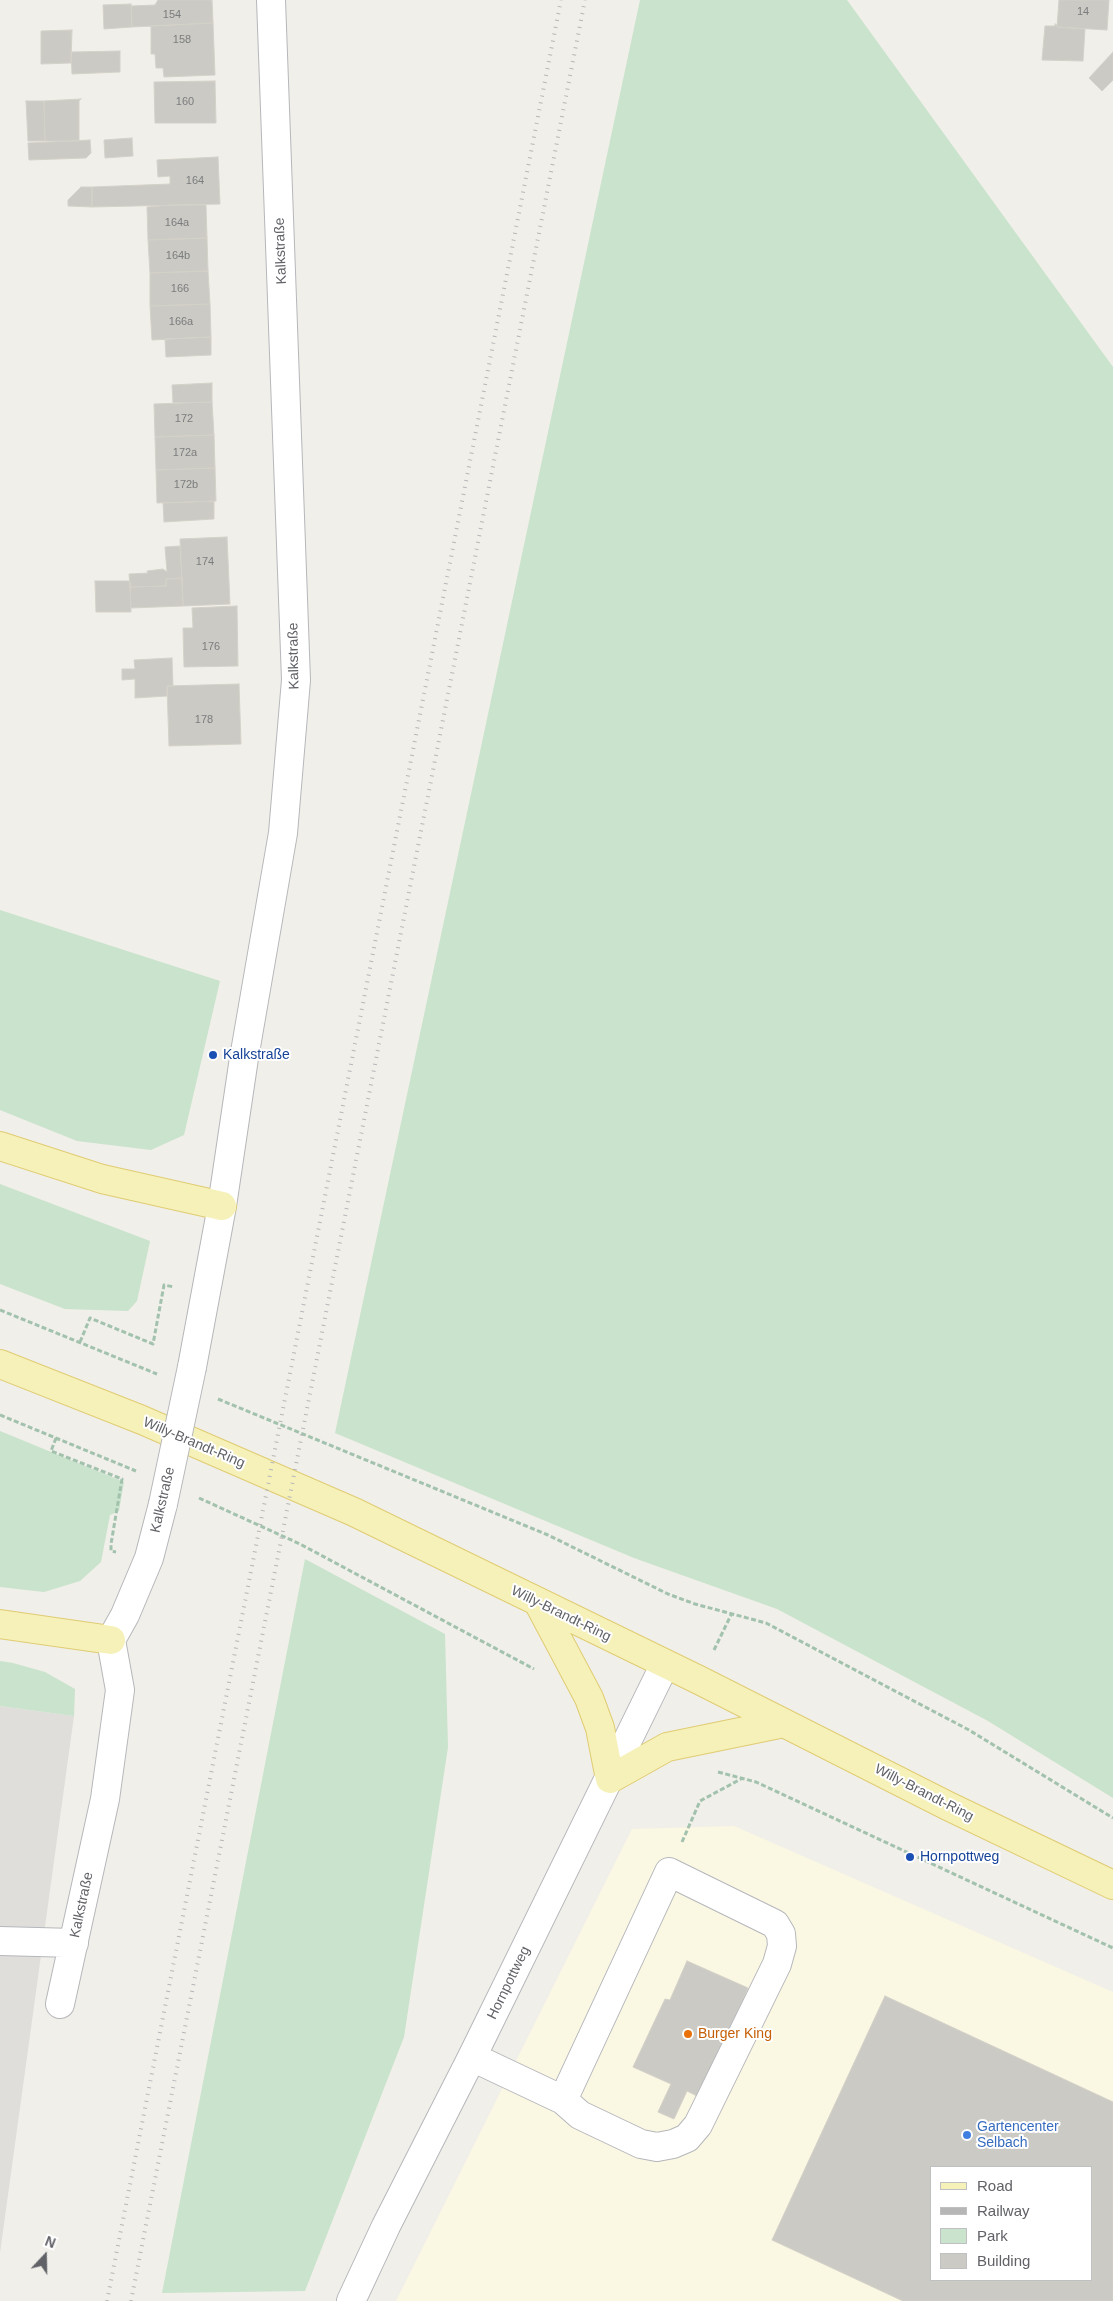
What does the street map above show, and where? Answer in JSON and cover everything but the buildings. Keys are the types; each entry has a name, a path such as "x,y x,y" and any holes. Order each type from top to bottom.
{"main road":[{"path":"0,1146 102,1179 222,1206"},
{"name":"Willy-Brandt-Ring","path":"0,1364 142,1420 354,1512 665,1664 948,1806 1113,1885"},
{"path":"539,1604 592,1706 600,1728 610,1779 667,1747 784,1723"},
{"path":"0,1624 110,1640"}],"street":[{"name":"Kalkstraße","path":"60,2004 104,1799 120,1690 110,1640 125,1615 149,1558 164,1504 222,1206 244,1058 283,833 296,680 272,0"},
{"name":"Hornpottweg","path":"351,2301 386,2226 472,2057 665,1664"},
{"path":"472,2057 563,2100 580,2115 642,2144 657,2147 673,2144 687,2138 698,2125 777,1964 782,1946 781,1934 775,1924 669,1872 563,2100"},
{"path":"0,1940 74,1943"}],"path":[{"path":"80,1342 90,1318 153,1344 164,1285"},
{"path":"0,1310 162,1376"},
{"path":"208,1396 548,1535 668,1594 695,1604 766,1623 969,1730 1113,1818"},
{"path":"0,1415 143,1474"},
{"path":"56,1438 51,1451 122,1479 111,1544"},
{"path":"193,1495 300,1544 534,1669 541,1675"},
{"path":"714,1771 756,1782 1113,1948"},
{"path":"669,1872 700,1802 742,1779"}],"shaded area":[{"path":"0,1706 74,1716 0,2253"},
{"path":"734,1826 1113,1992 1113,2301 396,2301 632,1829"}],"green space":[{"path":"640,0 847,0 1113,367 1113,1798 988,1721 777,1609 634,1558 335,1433"},
{"path":"0,910 220,981 184,1135 151,1150 77,1141 0,1110"},
{"path":"0,1184 150,1241 137,1301 128,1311 65,1309 0,1284"},
{"path":"0,1431 124,1482 119,1511 110,1515 101,1562 80,1581 44,1592 0,1587"},
{"path":"305,1559 445,1634 448,1747 404,2037 305,2291 162,2293"},
{"path":"0,1661 45,1672 75,1689 74,1716 0,1706"}],"railway":[{"path":"107,2301 561,0"},
{"path":"131,2301 585,0"}],"place":[{"name":"Kalkstraße","path":"213,1055"},
{"name":"Hornpottweg","path":"910,1857"},
{"name":"Burger King","path":"688,2034"},
{"name":"Gartencenter Selbach","path":"967,2135"}]}
